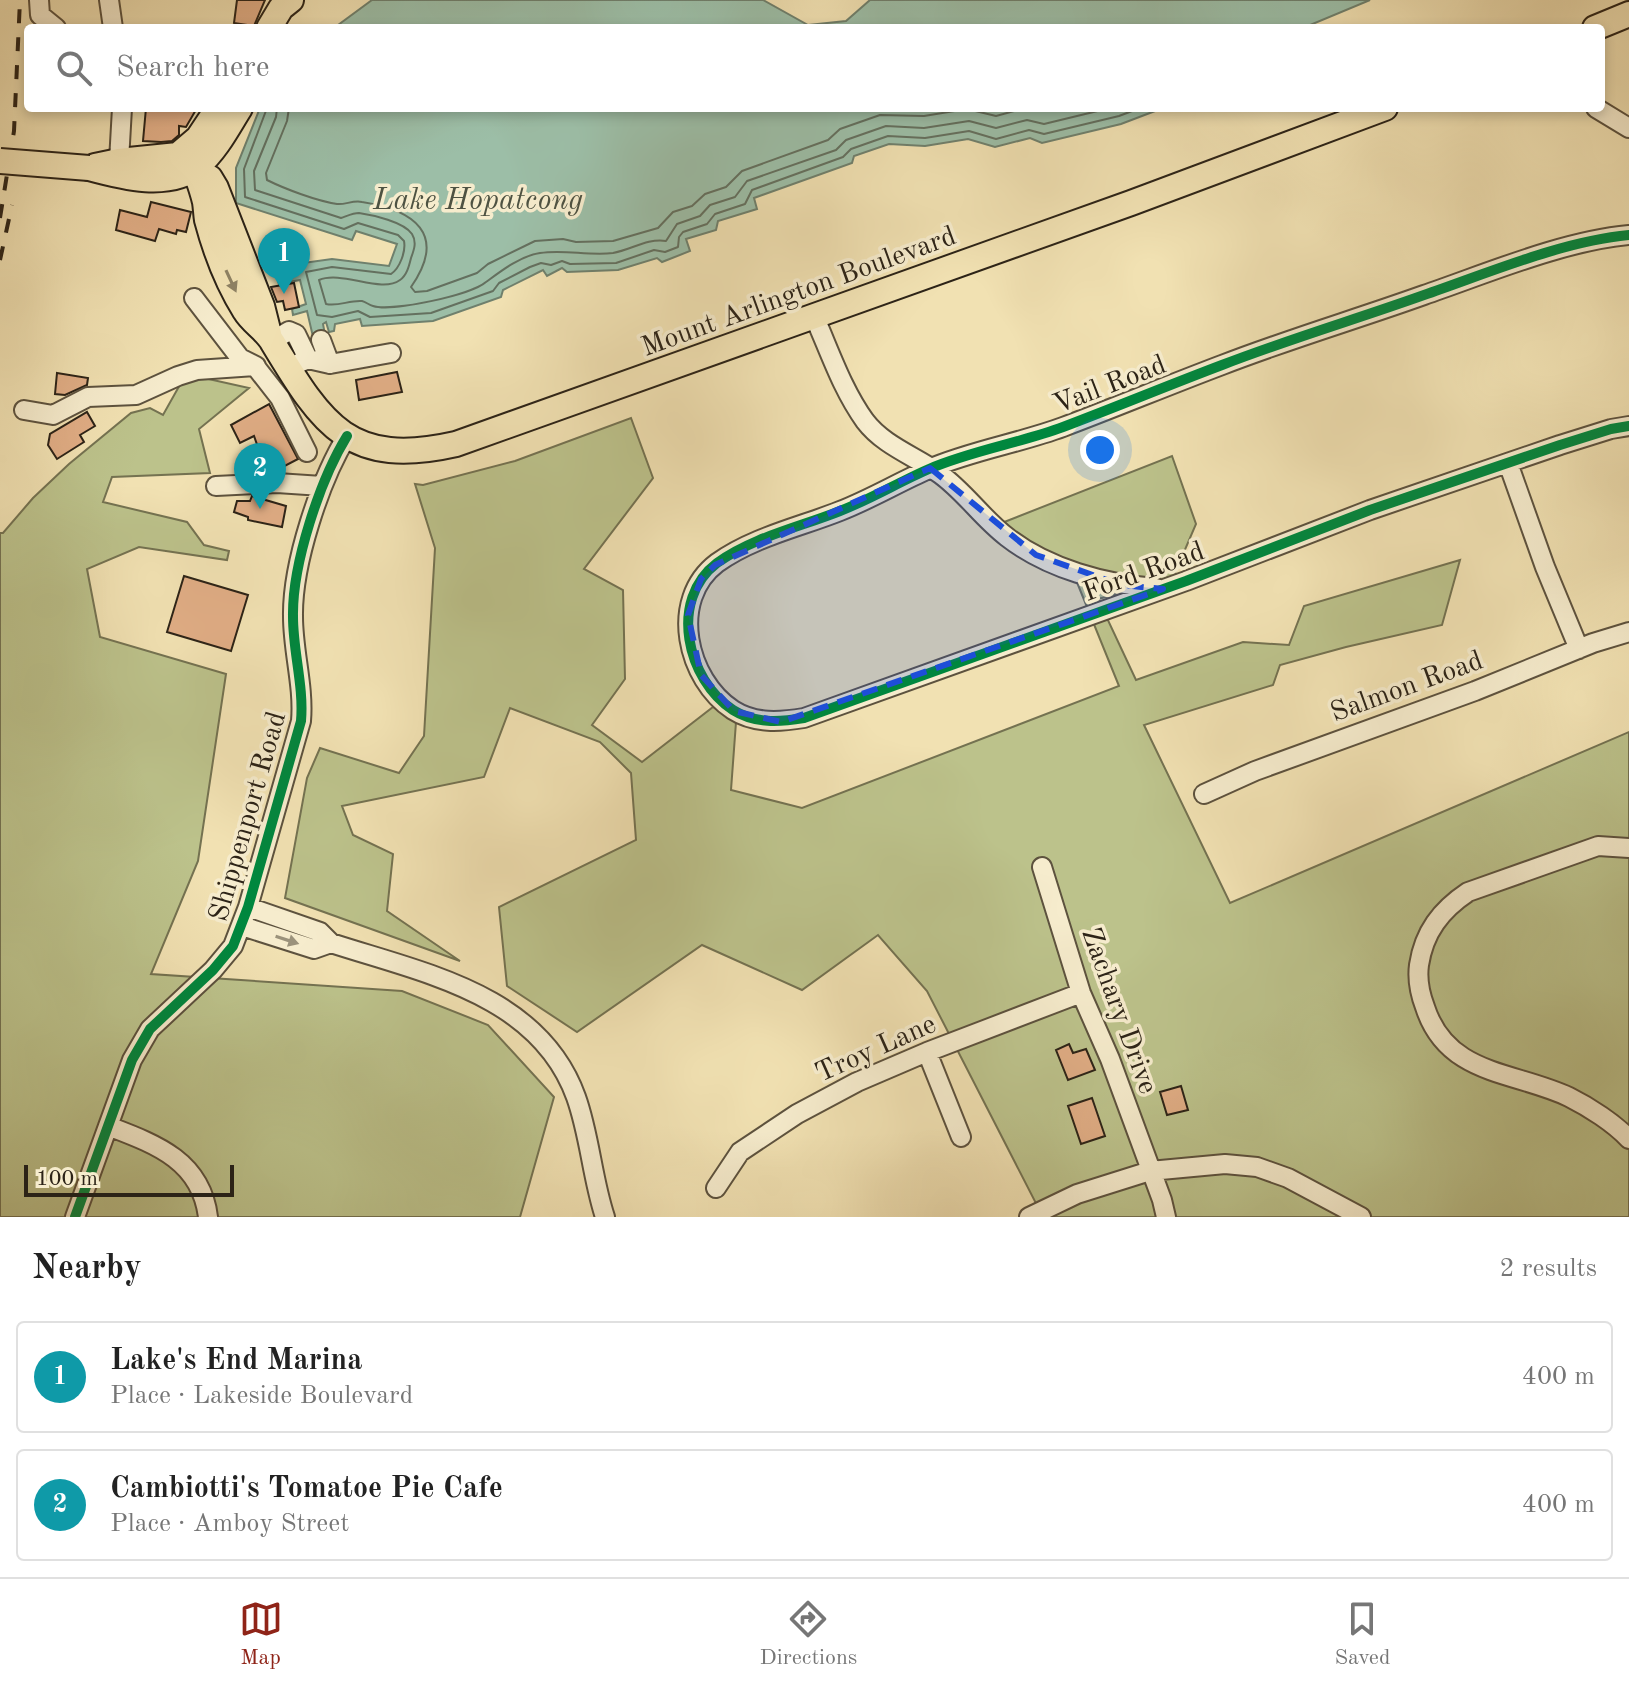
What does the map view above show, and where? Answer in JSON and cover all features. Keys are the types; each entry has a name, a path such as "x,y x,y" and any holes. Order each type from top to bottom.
{"main road":[{"path":"271,24 281,8 293,0 295,14 289,24"},
{"path":"1605,24 1629,14"},
{"path":"0,161 89,168 124,177 150,179 177,176 194,161 230,112"},
{"path":"216,188 230,112"},
{"name":"Mount Arlington Boulevard","path":"284,352 311,404 347,436 365,445 400,452 425,451 456,444 1374,112"},
{"path":"89,168 119,161 170,157 194,161 216,188 262,306 284,352"},
{"path":"194,161 206,205 206,217 224,268 246,313 284,352"},
{"path":"150,179 179,188 206,217"}],"street":[{"path":"39,0 40,15 51,24"},
{"path":"109,0 112,24"},
{"path":"119,161 122,112"},
{"path":"1603,112 1629,128"},
{"name":"Vail Road","path":"695,661 688,631 688,615 701,579 736,551 841,511 930,468 1062,427 1223,365 1486,274 1598,238 1629,235"},
{"path":"194,298 240,358 255,366 280,398 307,452"},
{"path":"814,316 843,387 867,424 890,444 930,468 965,496 1007,537 1036,555 1121,585 1163,589"},
{"path":"321,340 330,364"},
{"path":"24,410 53,415 88,397 136,395 197,370 255,366 284,352 330,364 391,353"},
{"name":"Ford Road","path":"695,661 713,693 734,711 758,720 781,722 828,710 1163,589 1370,510 1611,429 1629,426"},
{"name":"Shippenport Road","path":"75,1217 142,1040 224,958 242,926 301,721 302,693 292,613 299,568 327,470 347,436"},
{"path":"1508,463 1545,567 1579,649"},
{"path":"216,486 277,483 322,486"},
{"name":"Salmon Road","path":"1204,794 1255,771 1629,632"},
{"path":"1629,848 1598,846 1468,892 1452,903 1428,933 1418,973 1427,1015 1450,1050 1470,1063 1568,1097 1621,1130 1629,1139"},
{"name":"Zachary Drive","path":"1042,867 1081,993 1110,1059 1166,1217"},
{"path":"248,907 320,932 331,943 490,998 520,1019 541,1039 567,1075 577,1100 605,1217"},
{"path":"242,926 314,949 331,943"},
{"name":"Troy Lane","path":"716,1188 740,1152 768,1132 857,1082 1081,993"},
{"path":"927,1052 961,1137"},
{"path":"108,1126 156,1145 182,1164 201,1190 208,1217"},
{"path":"1029,1217 1077,1194 1150,1171 1225,1164 1257,1167 1288,1178 1361,1217"}],"highlighted area":[{"path":"930,468 1036,555 1121,585 1163,589 781,722 734,711 701,675 688,615 701,579 715,565"}],"shaded area":[{"path":"186,374 249,388 199,429 210,473 112,477 103,502 187,522 204,545 229,551 227,560 139,547 87,569 100,637 226,674 198,861 151,974 402,991 488,1025 554,1097 520,1217 0,1217 0,533 69,464 131,413 150,408 163,415"},
{"path":"631,418 653,478 584,569 623,590 625,679 592,725 642,762 713,707 736,722 731,790 802,808 1119,686 1072,570 994,526 1172,456 1196,524 1172,580 1098,599 1136,680 1243,642 1289,645 1304,606 1460,560 1442,625 1280,665 1273,685 1144,725 1230,903 1629,732 1629,1217 1043,1217 927,991 878,935 802,990 702,945 577,1032 507,986 499,907 636,840 631,773 600,742 510,708 484,777 342,806 353,835 393,854 387,911 460,961 285,898 307,778 320,748 399,773 424,736 435,548 415,484 423,485 515,461"}],"water":[{"path":"372,0 763,0 806,24 339,24"},
{"path":"870,0 1370,0 1313,24 818,24 846,21"},
{"name":"Lake Hopatcong","path":"258,112 1152,112 1121,124 1042,143 1030,138 995,147 968,139 925,146 889,144 854,156 852,163 754,198 757,209 718,221 716,230 686,239 690,251 662,262 657,258 618,270 567,272 562,268 547,276 543,270 503,290 501,297 433,321 362,326 360,319 335,324 334,331 329,332 326,322 323,324 326,340 314,341 307,311 293,315 292,309 306,304 300,280 279,284 274,267 332,259 389,266 397,244 356,231 352,240 236,203 236,168"}],"building":[{"path":"237,0 265,0 255,24 234,23"},
{"path":"146,112 195,112 186,127 179,126 179,135 172,141 143,141"},
{"path":"151,202 191,212 186,232 177,230 176,234 159,229 155,241 116,230 120,210 147,217"},
{"path":"294,283 299,307 285,310 283,301 277,302 271,287"},
{"path":"397,372 402,392 359,400 356,380"},
{"path":"57,373 88,378 87,385 65,395 55,394"},
{"path":"269,404 298,459 277,470 274,465 266,470 254,436 240,443 231,425"},
{"path":"87,412 95,426 80,435 84,442 57,459 48,445 50,434"},
{"path":"252,496 286,506 282,527 248,520 248,517 234,512 237,501 250,501"},
{"path":"184,576 248,595 231,651 167,632"},
{"path":"1069,1044 1073,1053 1086,1049 1095,1070 1068,1080 1056,1050"},
{"path":"1181,1086 1188,1110 1167,1115 1160,1092"},
{"path":"1092,1098 1105,1136 1081,1144 1068,1106"}],"railway":[{"path":"0,218 14,131 20,0"},
{"path":"0,260 12,205"}],"cycle path":[{"path":"1629,235 1578,244 1526,259 1272,346 1063,427 945,463 825,517 761,539 717,563 702,579 692,597 688,618 689,639 704,680 717,697 733,710 750,718 768,721 804,718 1186,581 1370,510 1560,445 1629,426"},
{"path":"75,1217 132,1060 150,1029 213,970 233,946 248,907 301,721 293,617 297,573 318,499 347,436"}],"place":[{"name":"Lake's End Marina","path":"284,294"},
{"name":"Cambiotti's Tomatoe Pie Cafe","path":"260,509"}]}
